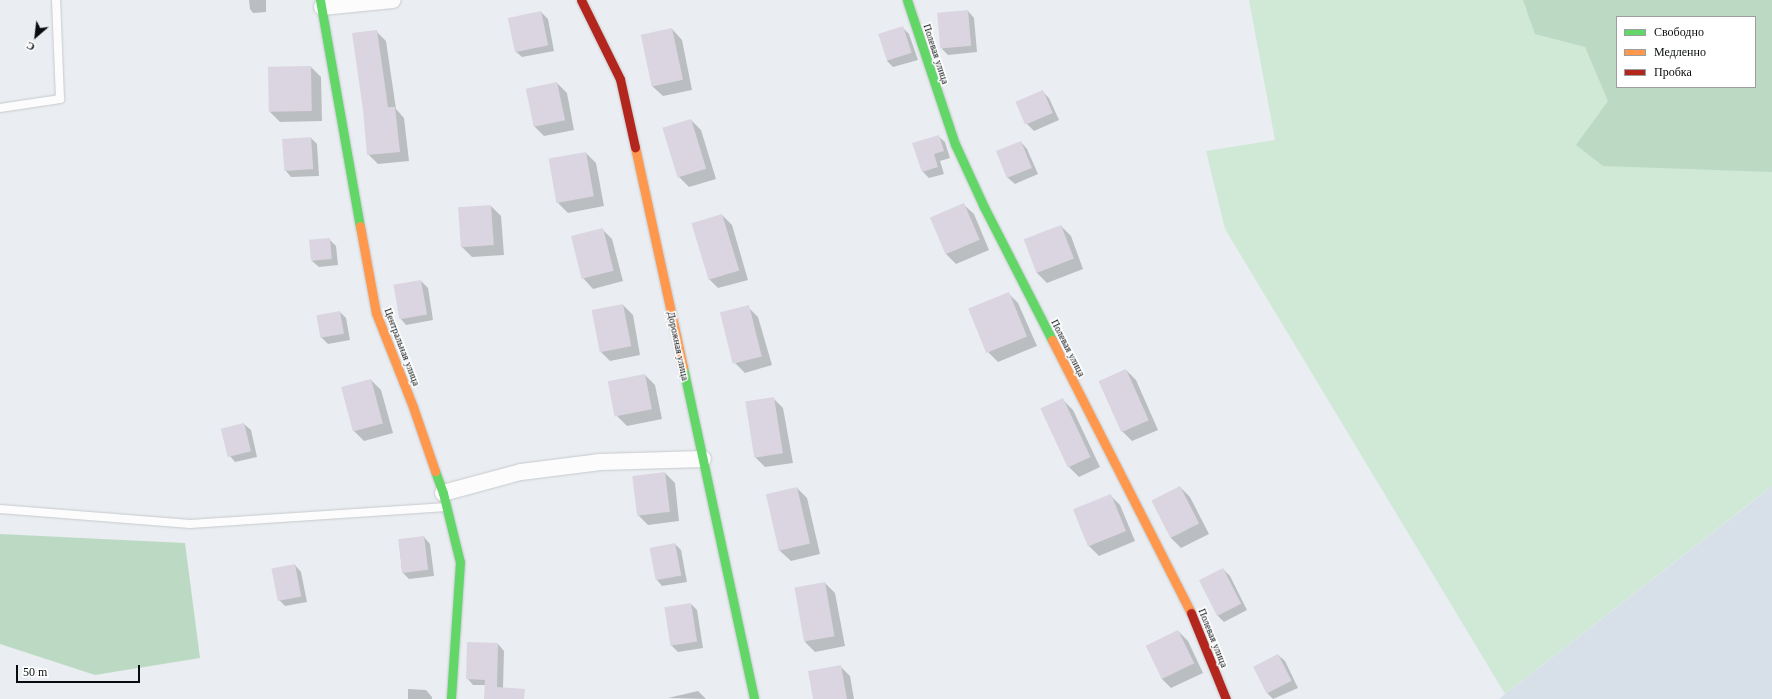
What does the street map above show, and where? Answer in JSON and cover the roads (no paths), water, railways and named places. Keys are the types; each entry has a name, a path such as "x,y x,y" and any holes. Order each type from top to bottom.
{"street":[{"path":"321,3 394,0"},
{"name":"Дорожная улица","path":"581,0 620,78 754,699"},
{"name":"Полевая улица","path":"907,0 955,144 984,207 1189,609 1226,699"},
{"name":"Центральная улица","path":"321,3 376,313 414,407 445,500 460,562 451,699"},
{"path":"445,500 521,472 592,463 703,460"}],"lane":[{"path":"0,108 60,100 56,0"},
{"path":"0,509 190,524 445,500"}]}
